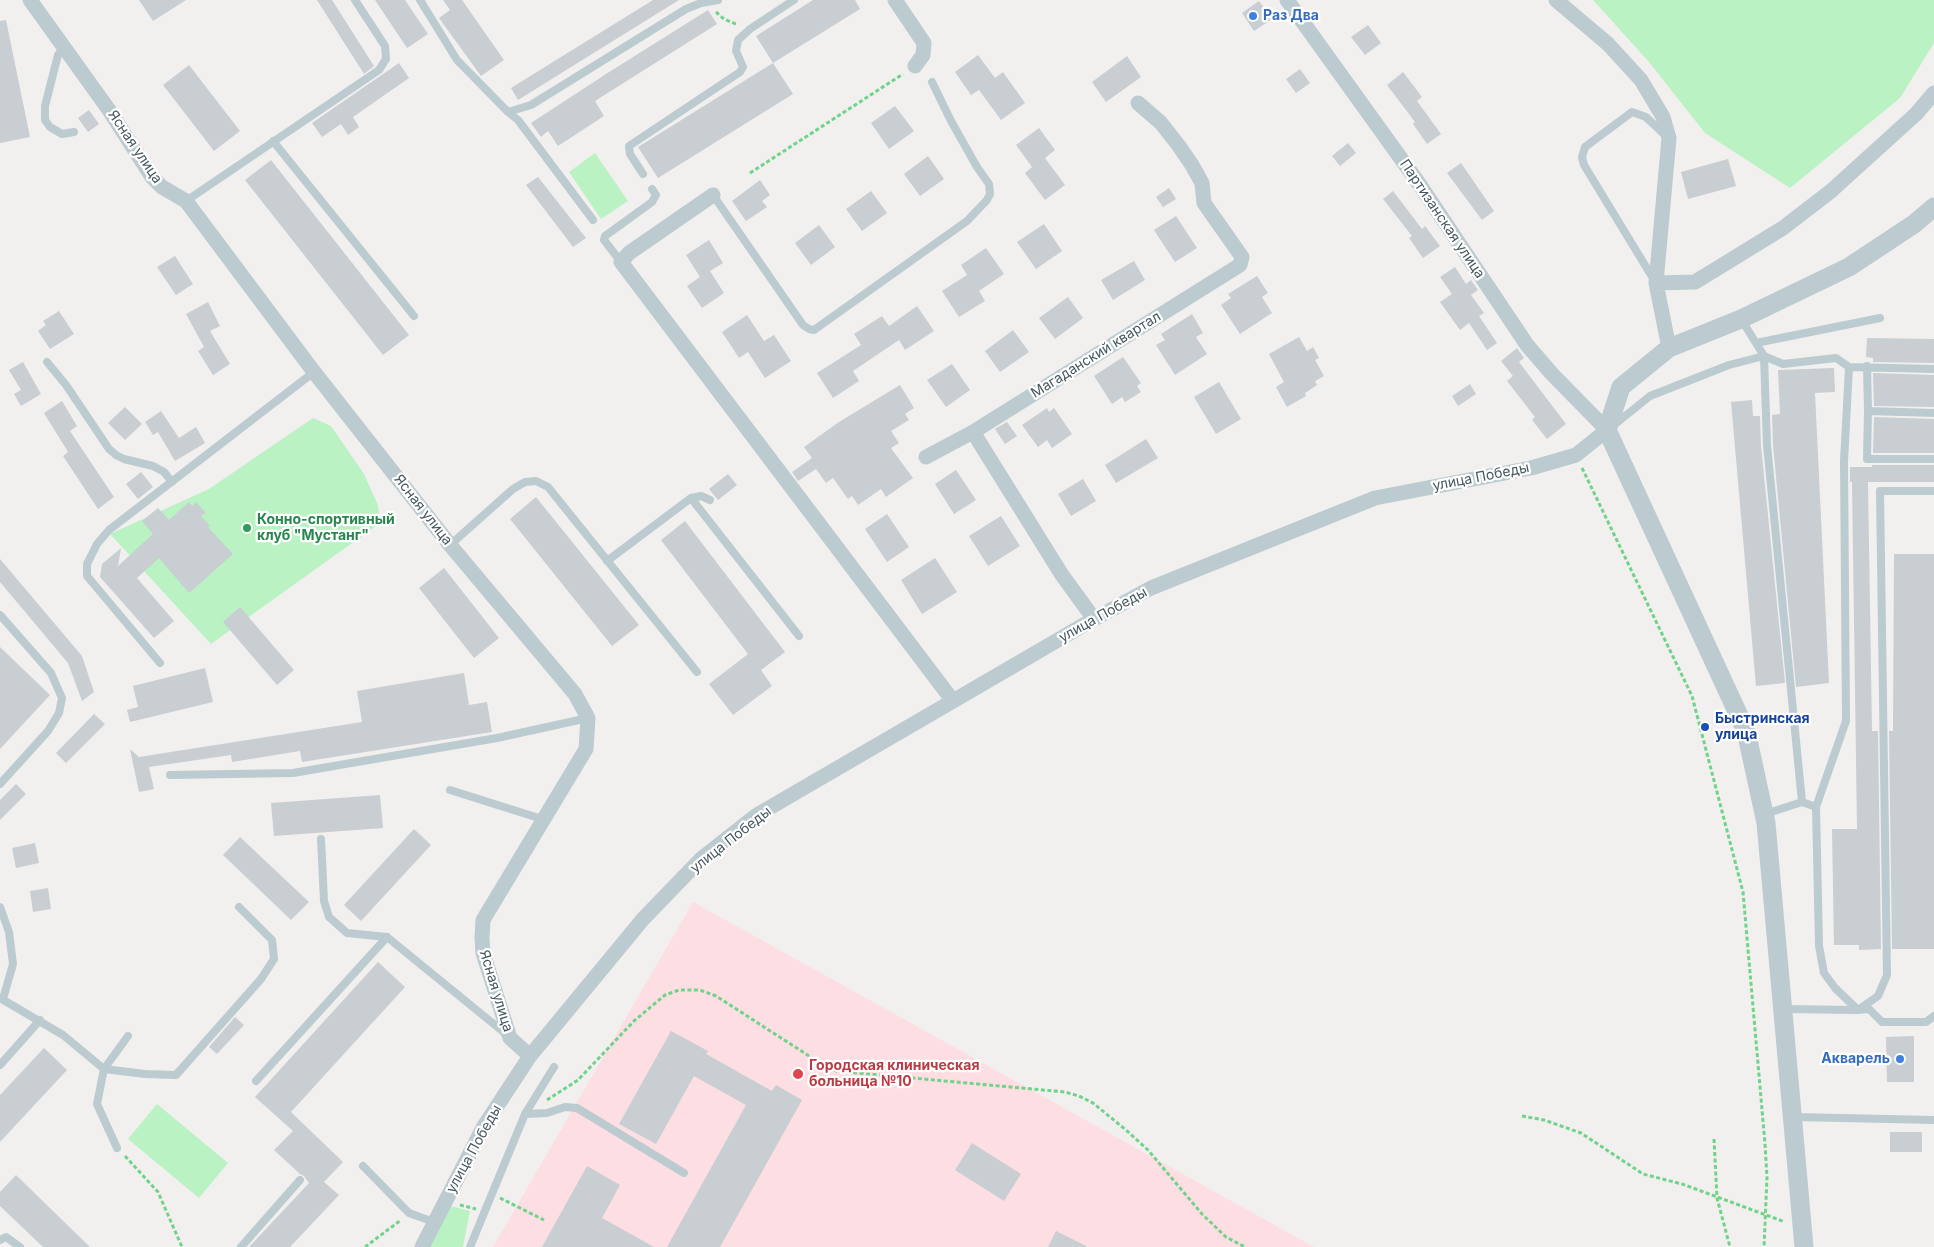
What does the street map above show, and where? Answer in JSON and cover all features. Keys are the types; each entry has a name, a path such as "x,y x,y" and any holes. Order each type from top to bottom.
{"street":[{"name":"Ясная улица","path":"30,0 109,110 152,177 162,187 186,201 314,372 450,544 575,694 588,718 586,748 483,920 483,952 510,1038 530,1056"},
{"path":"895,0 924,43 923,54 914,66"},
{"name":"Партизанская улица","path":"1287,0 1420,185 1528,345 1552,374 1607,430"},
{"path":"1556,0 1608,44 1641,80 1663,117 1669,138 1656,283 1668,348"},
{"path":"1656,283 1695,282 1783,228 1838,184 1916,114 1934,93"},
{"name":"Магаданский квартал","path":"926,457 973,432 1240,265 1242,257 1204,203 1202,183 1192,165 1161,123 1138,103"},
{"path":"713,195 629,253 621,262 953,701"},
{"path":"1803,1238 1764,814 1746,731 1607,430 1621,387 1668,348 1741,319 1848,267 1914,224 1934,207"},
{"name":"улица Победы","path":"422,1247 484,1126 530,1056 644,919 701,860 758,816 1094,619 1151,588 1375,498 1531,468 1576,455 1607,430"},
{"path":"973,432 1062,575 1094,619"}],"lane":[{"path":"186,201 379,70 386,58 385,46 355,0"},
{"path":"420,0 457,60 518,120 593,220"},
{"path":"508,112 531,105 686,9 707,1 718,0"},
{"path":"643,174 630,154 630,146 740,72 743,67 736,51 738,40 750,29 794,0"},
{"path":"64,47 58,55 45,106 45,120 50,127 62,134 74,132"},
{"path":"713,195 803,325 814,330 967,221 987,200 990,194 989,184 950,121 932,82"},
{"path":"1656,283 1584,164 1582,157 1585,147 1632,112 1646,117 1669,138"},
{"path":"273,141 414,316"},
{"path":"621,262 604,240 605,236 652,202 656,195 652,188"},
{"path":"1756,343 1880,318"},
{"path":"1741,319 1764,356 1767,446 1802,802"},
{"path":"1607,430 1650,396 1729,365 1764,356 1783,364 1836,358 1849,366 1934,369"},
{"path":"47,362 66,385 109,449 116,456 153,466 164,472 172,482"},
{"path":"1849,366 1844,461 1846,721 1816,807 1819,946 1822,964 1824,973 1835,988 1858,1010"},
{"path":"1867,366 1867,459 1934,459"},
{"path":"160,663 87,576 87,564 97,544 109,530 314,372"},
{"path":"1868,411 1934,413"},
{"path":"450,544 513,489 525,482 536,481 548,487 697,672"},
{"path":"1858,1010 1878,996 1887,975 1880,491 1934,491"},
{"path":"607,561 691,498 701,496 710,500"},
{"path":"691,498 798,636"},
{"path":"0,615 51,673 62,698 59,713 48,731 0,784"},
{"path":"170,775 293,773 498,738 588,718"},
{"path":"450,790 542,819"},
{"path":"1764,814 1802,802 1816,807"},
{"path":"321,839 324,902 329,917 347,933 388,937 510,1038"},
{"path":"0,907 9,932 13,964 2,999 63,1035 104,1069 145,1074 176,1075 261,979 274,959 272,940 239,906"},
{"path":"256,1081 388,937"},
{"path":"1783,1009 1869,1009 1882,1022 1926,1022 1934,1016"},
{"path":"0,1065 40,1020"},
{"path":"117,1148 97,1104 104,1069 128,1036"},
{"path":"470,1247 525,1114 554,1067"},
{"path":"525,1114 547,1113 565,1107 577,1108 684,1173"},
{"path":"1792,1117 1934,1120"},
{"path":"363,1166 408,1213 434,1222"},
{"path":"241,1247 300,1180"},
{"path":"0,1240 6,1237 20,1247"}],"path":[{"path":"707,1 724,19 737,25"},
{"path":"750,173 914,66"},
{"path":"1576,455 1692,696 1743,892 1765,1144 1766,1215 1764,1247"},
{"path":"533,1102 544,1102 578,1080 634,1021 666,995 679,990 700,990 716,996 823,1065 836,1071 1065,1092 1079,1096 1093,1104 1148,1150 1202,1214 1226,1237 1245,1247"},
{"path":"1522,1116 1544,1120 1581,1132 1643,1174 1676,1182 1766,1215 1803,1238"},
{"path":"1714,1139 1717,1198 1730,1247"},
{"path":"117,1148 158,1192 182,1247"},
{"path":"492,1193 544,1220"}],"shaded area":[{"name":"Городская клиническая больница №10","path":"693,902 1314,1247 493,1247"}],"green space":[{"path":"1593,0 1934,0 1934,43 1900,98 1790,188 1705,133 1649,62"},
{"path":"595,153 628,201 601,219 569,172"},
{"name":"Конно-спортивный клуб \"Мустанг\"","path":"313,418 331,426 364,474 378,505 380,523 211,644 110,534 209,489"},
{"path":"157,1104 228,1163 199,1198 128,1139"},
{"path":"443,1204 470,1211 463,1247 425,1247"}],"building":[{"path":"139,0 186,0 153,21"},
{"path":"317,0 332,0 374,66 364,74"},
{"path":"375,0 405,0 428,34 407,48"},
{"path":"443,0 462,0 504,60 481,76 439,18 450,10"},
{"path":"653,0 679,0 518,100 511,88"},
{"path":"813,0 855,0 860,9 773,63 756,36"},
{"path":"1259,1 1272,19 1254,31 1242,13"},
{"path":"708,10 717,24 595,101 604,116 558,146 548,131 541,137 531,123 606,74"},
{"path":"6,20 30,137 0,143 0,21"},
{"path":"1368,25 1381,43 1365,55 1351,37"},
{"path":"978,55 995,78 1003,72 1025,103 1001,120 979,90 971,95 955,72"},
{"path":"1127,56 1141,77 1106,102 1092,82"},
{"path":"399,63 409,78 353,117 359,127 348,135 341,124 322,137 312,123"},
{"path":"773,63 793,94 658,178 638,147"},
{"path":"189,65 240,131 214,151 163,85"},
{"path":"1300,69 1310,83 1296,93 1286,79"},
{"path":"1403,72 1422,97 1417,101 1441,134 1427,144 1413,124 1415,122 1387,85"},
{"path":"895,106 914,131 889,149 871,123"},
{"path":"89,110 99,124 88,132 78,118"},
{"path":"1039,128 1055,150 1045,158 1065,185 1045,200 1025,173 1032,167 1016,145"},
{"path":"1348,143 1356,153 1340,166 1332,156"},
{"path":"928,156 944,179 920,196 904,174"},
{"path":"1728,159 1736,186 1688,199 1681,172"},
{"path":"271,160 409,335 383,355 245,180"},
{"path":"1461,163 1494,211 1482,220 1447,173"},
{"path":"538,177 586,238 573,247 526,185"},
{"path":"760,180 770,195 762,201 767,207 746,221 732,201"},
{"path":"1169,188 1176,199 1163,207 1156,197"},
{"path":"871,191 887,213 862,231 846,209"},
{"path":"1393,191 1422,229 1425,226 1440,246 1423,258 1409,238 1412,236 1383,199"},
{"path":"1176,216 1197,248 1175,262 1154,230"},
{"path":"1044,224 1062,251 1036,269 1017,242"},
{"path":"819,225 835,247 811,265 795,243"},
{"path":"709,240 723,263 710,271 724,293 702,308 687,286 700,277 686,255"},
{"path":"986,248 1004,274 979,291 985,301 959,317 942,291 967,275 961,265"},
{"path":"175,256 193,284 176,295 157,267"},
{"path":"1134,261 1145,280 1113,300 1101,280"},
{"path":"1455,267 1466,284 1471,280 1478,290 1471,295 1484,313 1479,316 1497,343 1487,350 1469,323 1460,330 1440,302 1452,294 1440,277"},
{"path":"1257,276 1268,293 1262,297 1272,313 1240,334 1221,305 1231,298 1228,294"},
{"path":"1068,297 1083,318 1055,339 1039,318"},
{"path":"208,302 220,326 210,331 230,364 213,375 198,351 204,347 186,314"},
{"path":"917,306 934,331 905,350 899,340 853,371 859,381 833,398 817,373 861,345 854,334 882,316 889,326"},
{"path":"59,311 74,334 50,349 38,331 46,325 43,321"},
{"path":"1192,314 1203,333 1196,337 1207,354 1175,375 1156,345 1165,340 1161,334"},
{"path":"747,315 764,341 774,335 791,361 765,378 748,352 739,358 722,332"},
{"path":"1013,330 1029,352 1000,372 985,351"},
{"path":"1299,337 1307,351 1313,347 1319,358 1315,360 1324,376 1315,381 1317,385 1305,393 1306,396 1287,407 1276,387 1284,382 1269,354"},
{"path":"1867,338 1934,339 1934,363 1873,362 1873,358 1866,357"},
{"path":"1517,348 1524,358 1519,362 1566,424 1547,439 1532,420 1535,417 1507,381 1513,376 1501,361"},
{"path":"1123,357 1141,383 1137,386 1141,392 1125,402 1122,397 1112,404 1094,376"},
{"path":"23,362 41,394 21,406 14,394 21,390 9,370"},
{"path":"952,364 970,390 946,407 927,380"},
{"path":"1834,368 1835,392 1815,393 1829,683 1796,687 1773,445 1772,415 1780,414 1778,370"},
{"path":"1873,373 1934,375 1934,407 1874,406"},
{"path":"1219,382 1241,419 1216,434 1194,397"},
{"path":"1470,384 1476,394 1458,406 1452,396"},
{"path":"900,385 914,408 905,414 909,420 891,431 899,443 891,448 913,478 886,497 881,489 858,505 852,496 848,499 833,478 826,483 816,469 798,481 792,472 812,458 804,447 839,422"},
{"path":"1752,400 1753,416 1760,416 1761,446 1785,683 1756,686 1731,402"},
{"path":"62,401 77,426 70,431 114,497 98,509 63,456 68,452 44,413"},
{"path":"125,407 142,424 125,440 108,423"},
{"path":"1047,408 1049,412 1054,408 1072,434 1052,448 1047,440 1038,447 1022,425"},
{"path":"161,411 179,438 196,427 205,443 175,461 158,432 153,435 145,422"},
{"path":"1874,417 1934,419 1934,453 1873,453"},
{"path":"1007,422 1017,436 1005,444 995,429"},
{"path":"1146,439 1158,458 1116,483 1105,465"},
{"path":"1872,465 1934,465 1934,482 1868,482 1872,731 1878,731 1881,949 1859,950 1859,945 1834,945 1832,829 1857,829 1852,482 1850,482 1850,467 1872,467"},
{"path":"956,470 976,500 954,514 935,484"},
{"path":"141,472 153,487 138,499 126,484"},
{"path":"728,474 737,485 718,500 709,489"},
{"path":"1083,479 1096,501 1071,516 1058,494"},
{"path":"536,497 639,625 612,646 510,519"},
{"path":"189,502 192,506 196,502 206,513 201,516 210,526 208,527 233,554 189,593 159,558 137,578 174,621 154,638 100,577 102,564 121,548 118,566 153,534 142,521 158,508 169,520"},
{"path":"887,514 909,547 887,562 865,529"},
{"path":"1001,516 1020,546 988,566 969,536"},
{"path":"685,521 785,652 761,670 772,686 733,715 709,684 748,654 661,540"},
{"path":"1894,554 1934,554 1934,949 1892,949 1889,731 1893,731"},
{"path":"935,558 957,592 922,614 901,580"},
{"path":"0,559 82,656 94,692 82,701 68,663 0,582"},
{"path":"444,568 499,638 474,658 419,588"},
{"path":"240,607 294,670 277,685 223,622"},
{"path":"0,647 50,695 0,749"},
{"path":"205,668 213,702 130,722 127,710 138,707 133,686"},
{"path":"464,673 469,705 487,702 492,732 302,762 300,751 232,762 231,755 149,767 154,789 139,792 130,749 139,757 362,722 357,691"},
{"path":"94,714 105,724 66,763 56,753"},
{"path":"16,784 26,794 0,820 0,800"},
{"path":"380,795 383,828 274,836 271,803"},
{"path":"414,829 431,845 361,921 344,905"},
{"path":"240,837 309,902 291,920 223,855"},
{"path":"35,843 39,863 16,868 12,848"},
{"path":"48,888 51,909 33,912 30,891"},
{"path":"378,962 405,987 291,1112 343,1162 324,1182 339,1195 290,1247 249,1247 309,1183 304,1176 274,1150 293,1131 255,1097"},
{"path":"235,1017 244,1025 217,1054 209,1047"},
{"path":"671,1031 708,1051 706,1054 772,1091 776,1085 802,1100 720,1247 667,1247 746,1105 694,1076 656,1144 619,1124"},
{"name":"Акварель","path":"1914,1036 1914,1082 1887,1082 1886,1037"},
{"path":"44,1048 67,1070 0,1142 0,1095"},
{"path":"1890,1132 1922,1132 1922,1152 1890,1152"},
{"path":"972,1143 1021,1174 1004,1201 955,1170"},
{"path":"587,1166 620,1185 602,1218 654,1247 542,1247"},
{"path":"16,1175 90,1247 43,1247 0,1206 0,1192"},
{"path":"1056,1231 1088,1247 1048,1247"}],"place":[{"name":"Раз Два","path":"1253,16"},
{"name":"Конно-спортивный клуб \"Мустанг\"","path":"247,528"},
{"name":"Быстринская улица","path":"1705,727"},
{"name":"Акварель","path":"1900,1059"},
{"name":"Городская клиническая больница №10","path":"798,1074"}]}
